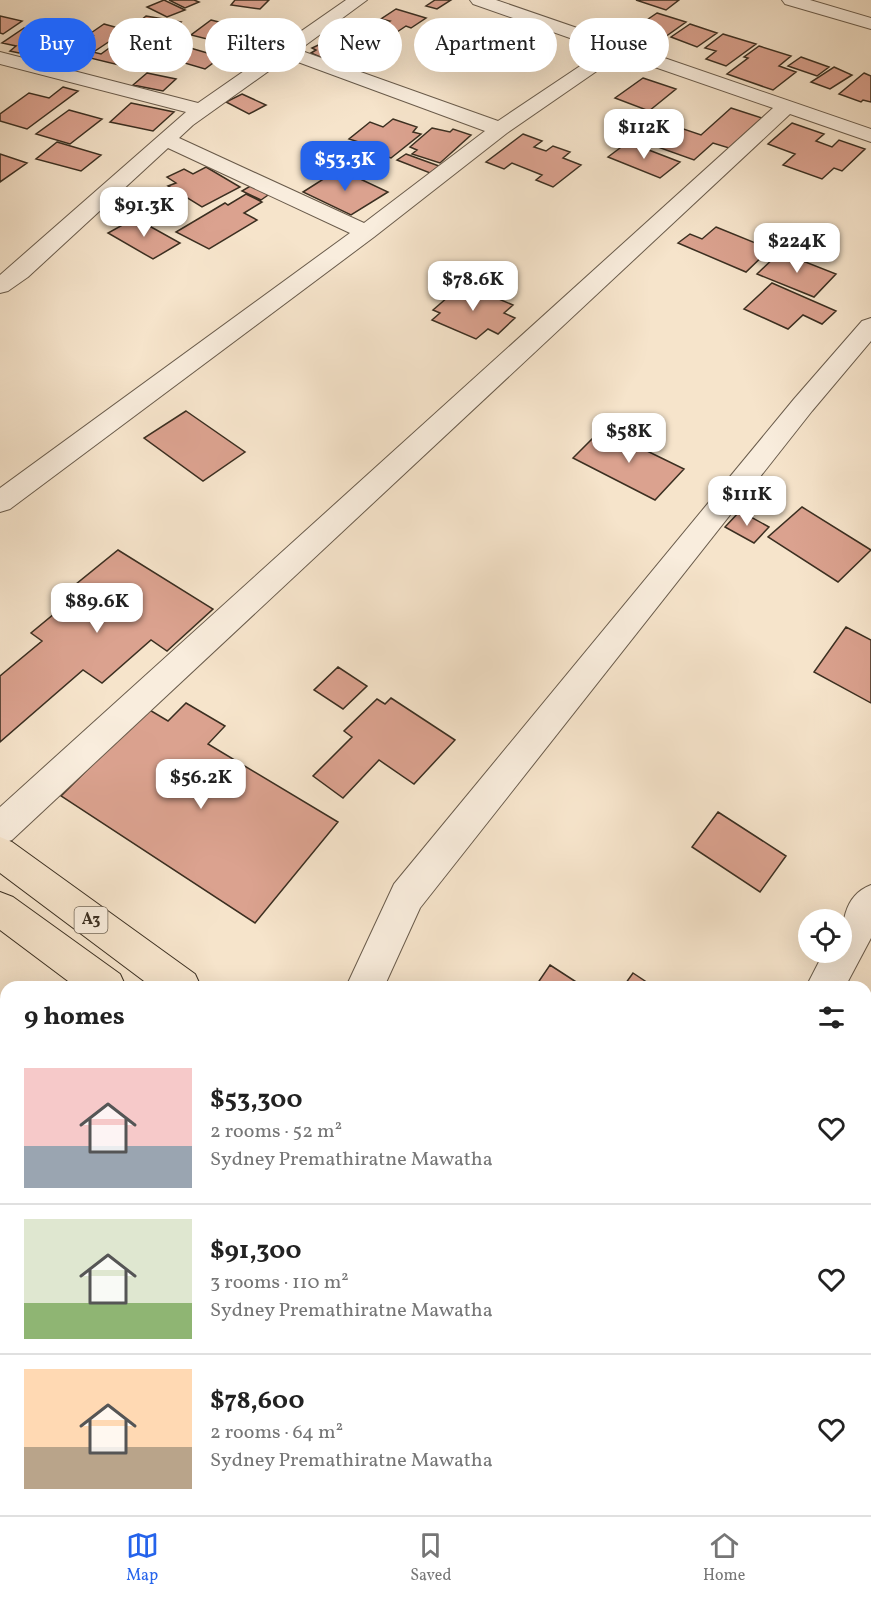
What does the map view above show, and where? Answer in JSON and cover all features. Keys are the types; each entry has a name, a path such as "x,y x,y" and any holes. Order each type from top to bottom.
{"highway":[{"name":"A3","path":"0,853 174,981"},
{"name":"A3","path":"0,909 99,981"}],"street":[{"path":"306,36 358,0"},
{"path":"479,0 569,32"},
{"path":"790,0 871,24"},
{"path":"0,58 201,110"},
{"path":"306,59 500,129"},
{"path":"669,66 871,136"},
{"path":"0,286 20,272 165,139 255,72"},
{"path":"0,502 366,232 500,129 583,72"},
{"path":"0,830 788,106"},
{"path":"165,139 366,232"},
{"path":"368,981 407,896 803,405 871,326"},
{"path":"828,981 871,902"}],"building":[{"path":"164,0 185,10 167,17 147,7"},
{"path":"169,0 194,0 199,2 185,8"},
{"path":"235,0 269,0 260,9 231,5"},
{"path":"435,0 451,0 437,9 426,6"},
{"path":"636,0 679,0 666,10"},
{"path":"396,9 426,18 414,18 414,26 402,29 402,18 382,18"},
{"path":"657,13 686,22 669,34 669,18 650,18"},
{"path":"0,16 18,20 18,24 3,34 0,33"},
{"path":"104,24 108,25 108,42 96,50 96,30"},
{"path":"205,24 205,38 193,36"},
{"path":"690,24 717,33 697,47 671,37"},
{"path":"18,32 18,53 10,51 16,46 2,43"},
{"path":"723,34 756,44 726,66 706,59 716,51 705,48"},
{"path":"318,45 318,56 311,53 316,50 312,48"},
{"path":"759,46 791,56 779,66 796,72 773,90 727,74"},
{"path":"108,49 108,62 96,59 96,53 101,54"},
{"path":"193,49 205,52 205,69 193,65"},
{"path":"801,57 829,67 817,76 788,66"},
{"path":"834,67 852,75 830,89 811,82"},
{"path":"147,73 176,79 163,91 133,85"},
{"path":"864,73 871,76 871,102 863,100 861,102 839,94"},
{"path":"643,78 676,89 649,111 615,98"},
{"path":"63,87 78,91 27,129 0,121 0,114 29,93 49,98"},
{"path":"242,94 266,105 249,114 226,102"},
{"path":"131,103 174,112 153,131 110,122"},
{"path":"731,108 762,118 729,148 713,143 694,160 641,141 663,122 701,135"},
{"path":"69,110 102,119 70,144 36,134"},
{"path":"393,119 417,127 413,132 421,134 391,158 357,147 362,143 349,139 370,122 383,127"},
{"path":"792,123 824,134 816,141 832,147 839,140 865,149 842,171 834,168 822,179 783,165 795,154 768,144"},
{"path":"432,128 450,132 453,129 471,135 440,163 412,154 417,150 410,147"},
{"path":"523,134 542,141 534,147 546,151 553,146 570,152 563,158 581,165 553,187 536,180 542,175 512,163 504,169 486,162"},
{"path":"57,142 101,155 81,171 36,159"},
{"path":"628,142 680,162 660,178 608,157"},
{"path":"359,151 379,160 364,170 344,161"},
{"path":"0,154 27,163 0,182"},
{"path":"406,154 439,166 430,173 397,160"},
{"path":"206,167 240,187 202,207 168,186 176,183 167,177 184,169 193,174"},
{"path":"339,169 388,192 351,215 303,192"},
{"path":"252,185 271,193 261,200 242,191"},
{"path":"246,194 262,202 244,213 257,220 209,249 176,232 225,203 228,205"},
{"path":"135,218 180,243 153,259 108,233"},
{"path":"716,227 770,249 746,272 678,243 690,234 702,239"},
{"path":"780,252 836,274 814,297 757,274"},
{"path":"772,283 836,311 822,324 803,315 788,329 744,309"},
{"path":"463,284 513,305 504,313 515,318 498,334 488,329 476,339 432,320 440,313 433,310"},
{"path":"186,411 245,452 203,481 144,438"},
{"path":"602,429 684,469 655,500 573,458"},
{"path":"802,507 871,550 838,582 768,537"},
{"path":"740,511 769,527 754,543 725,527"},
{"path":"118,550 213,609 167,651 151,640 102,683 83,670 0,742 0,676 42,641 31,633 78,594 70,589"},
{"path":"846,627 871,640 871,703 814,672"},
{"path":"338,667 367,686 343,709 314,690"},
{"path":"391,698 455,740 414,784 379,760 343,798 313,776 352,737 344,731 377,699 385,704"},
{"path":"186,703 225,726 208,744 338,822 255,923 61,796 148,709 168,721"},
{"path":"718,812 786,856 760,892 692,847"},
{"path":"550,965 575,981 539,981"},
{"path":"633,973 645,981 627,981"}]}
